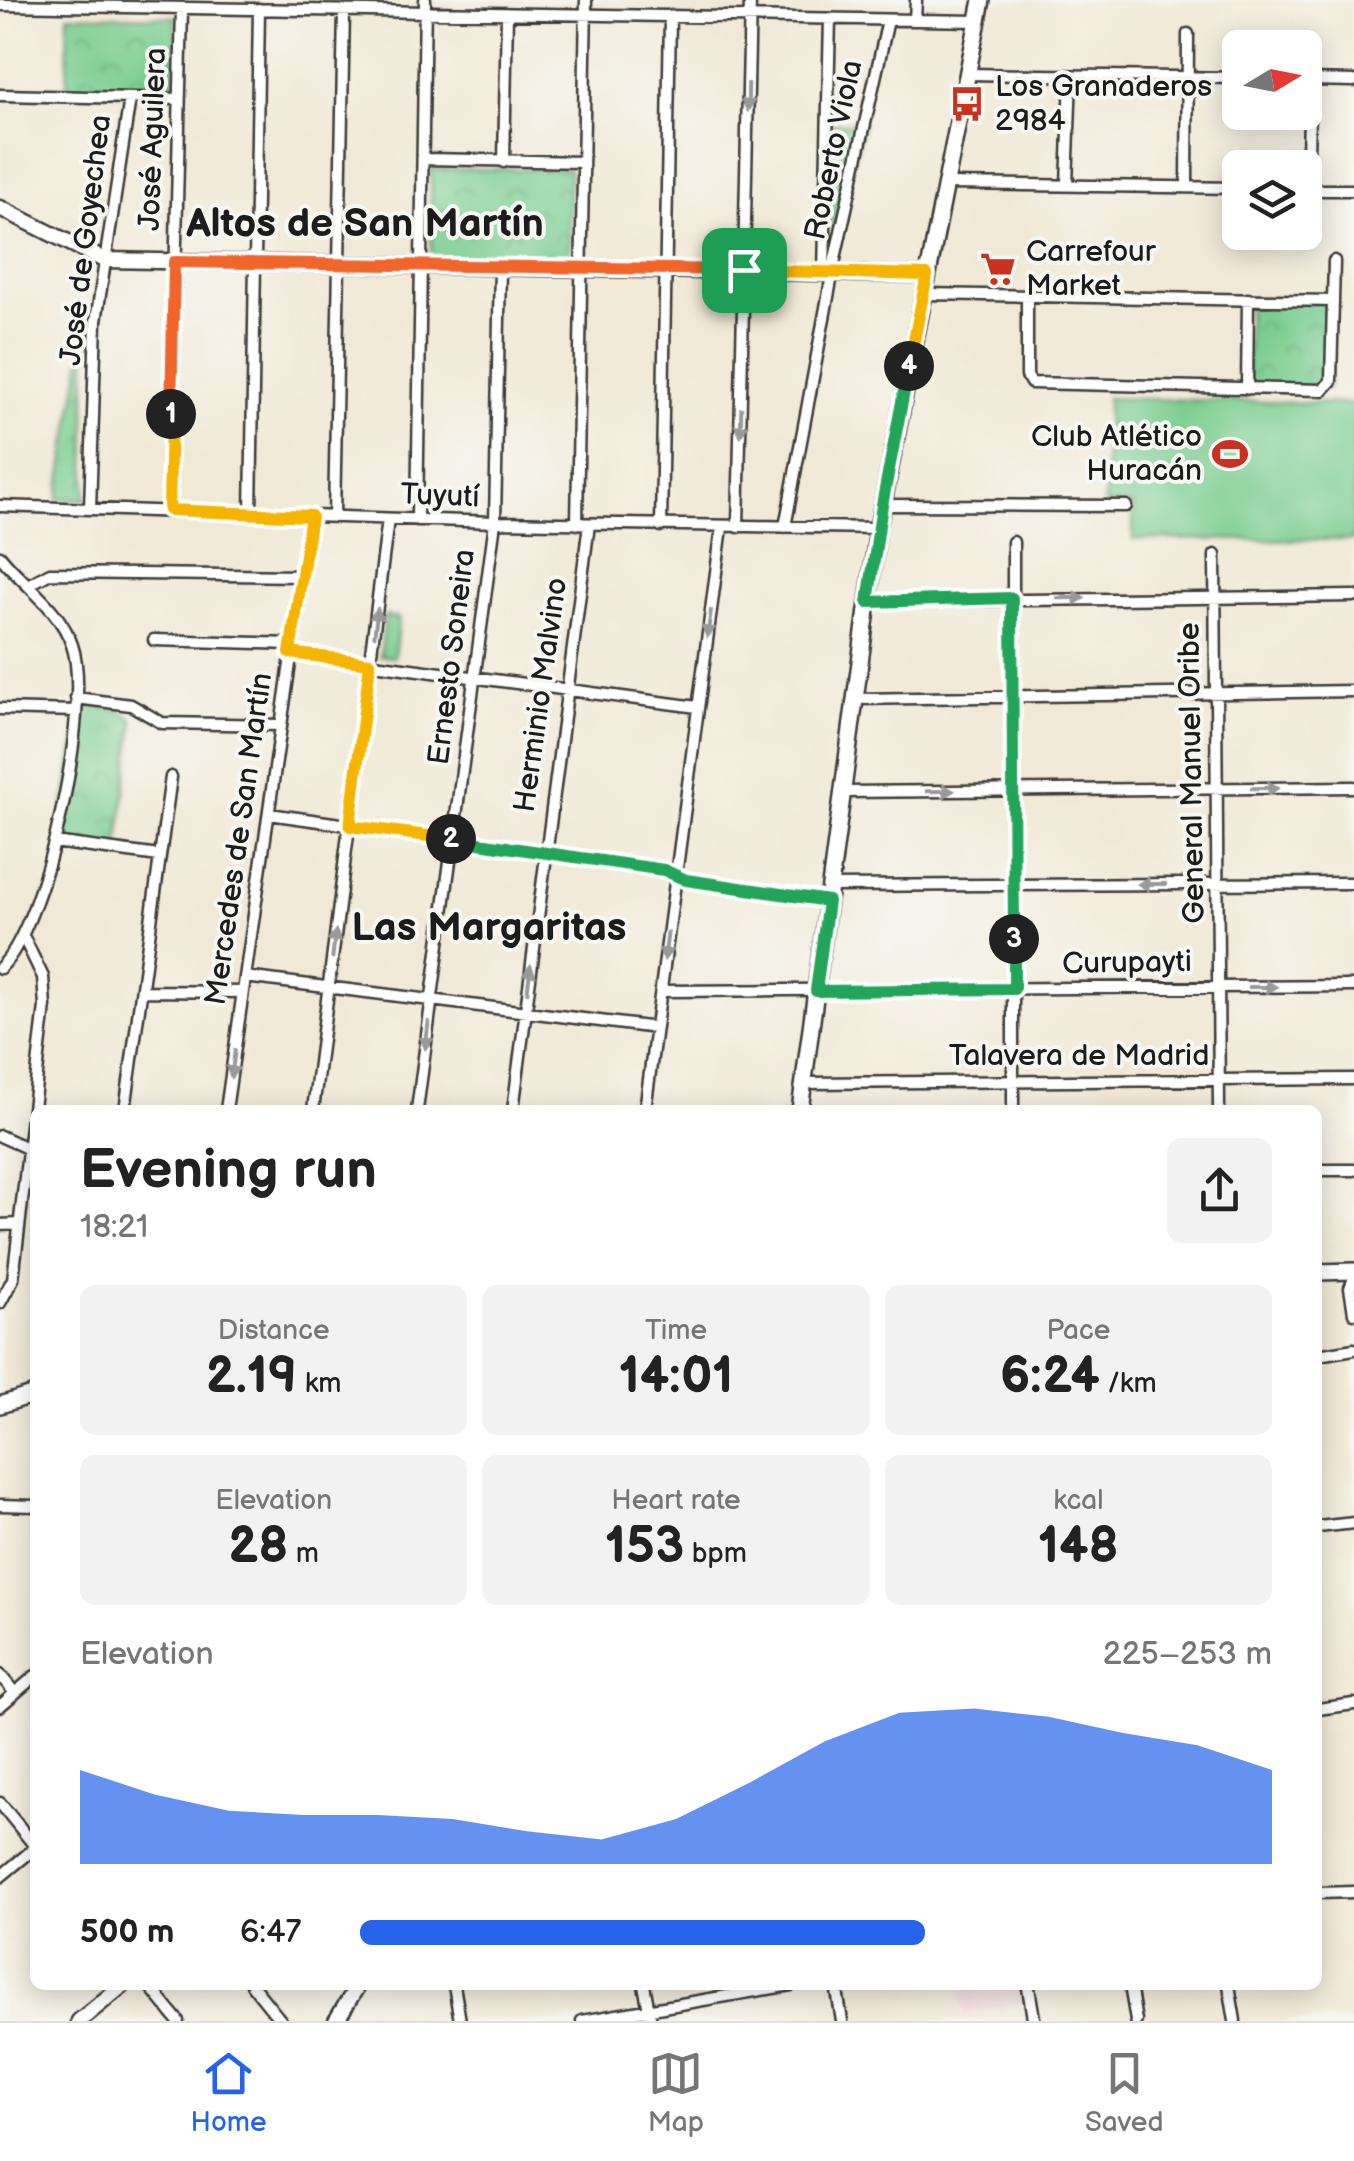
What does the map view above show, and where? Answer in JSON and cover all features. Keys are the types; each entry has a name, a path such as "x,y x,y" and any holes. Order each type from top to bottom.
{"main road":[{"path":"801,1105 878,528 982,0"},
{"path":"0,208 104,260 927,275"},
{"path":"1322,1272 1354,1275"},
{"path":"0,1405 30,1396"},
{"path":"79,2021 117,1990"},
{"path":"336,2021 355,1990"}],"street":[{"name":"Herminio Malvino","path":"513,1105 567,690 583,524 580,269 586,0"},
{"path":"738,527 750,0"},
{"path":"916,0 916,20"},
{"path":"0,5 182,10 196,4 259,10 425,6 507,14 978,21"},
{"path":"417,520 425,6"},
{"name":"José Aguilera","path":"169,510 182,10"},
{"path":"251,514 259,10"},
{"path":"334,517 344,10"},
{"path":"504,162 507,14"},
{"path":"661,526 670,16"},
{"path":"828,272 830,19"},
{"name":"Roberto Viola","path":"786,527 828,272 888,20"},
{"path":"1187,186 1188,34"},
{"path":"968,74 1222,78"},
{"path":"1067,185 1070,76"},
{"path":"1322,80 1354,81"},
{"path":"0,96 179,98"},
{"name":"José de Goyechea","path":"90,508 96,321 130,98"},
{"path":"425,160 583,162"},
{"path":"947,184 1222,187"},
{"path":"1322,190 1354,190"},
{"path":"1028,294 1031,384 1328,387 1334,261"},
{"name":"Ernesto Soneira","path":"418,1105 495,522 500,267"},
{"path":"924,294 1333,301"},
{"path":"1248,299 1248,389"},
{"path":"882,505 1126,506"},
{"name":"Tuyutí","path":"0,506 495,522 878,528"},
{"name":"Mercedes de San Martín","path":"227,1105 311,516"},
{"path":"314,1105 388,519"},
{"path":"646,1105 722,527"},
{"path":"1013,542 1013,1105"},
{"name":"General Manuel Oribe","path":"1216,555 1220,1105"},
{"path":"0,556 58,617 72,642 78,676 76,711 54,842 24,938 0,968"},
{"path":"28,585 50,573 301,576"},
{"path":"868,602 1354,596"},
{"path":"154,640 291,648 370,663 697,707"},
{"path":"855,699 1354,691"},
{"path":"76,698 131,706 162,723 280,725"},
{"path":"0,709 76,711"},
{"path":"126,1105 171,777"},
{"path":"843,792 1354,787"},
{"path":"269,814 545,851 675,874 686,880 829,893 1014,884 1354,882"},
{"path":"54,842 158,856"},
{"path":"24,938 45,989 33,1105"},
{"path":"245,977 656,1028"},
{"name":"Curupayti","path":"660,992 1354,986"},
{"path":"144,991 243,992"},
{"name":"Talavera de Madrid","path":"804,1082 1354,1079"},
{"path":"0,1303 13,1279 30,1130"},
{"path":"0,1136 28,1149"},
{"path":"1322,1170 1354,1170"},
{"path":"0,1224 19,1224"},
{"path":"1354,1275 1350,1288 1354,1313"},
{"path":"1322,1355 1354,1349"},
{"path":"0,1505 30,1506"},
{"path":"1322,1526 1354,1523"},
{"path":"0,1675 16,1693"},
{"path":"0,1706 30,1680"},
{"path":"1322,1708 1354,1704"},
{"path":"0,1803 30,1841"},
{"path":"0,1876 30,1851"},
{"path":"1322,1894 1354,1892"},
{"path":"153,1990 178,2021"},
{"path":"256,1990 281,2021"},
{"path":"455,1990 460,2021"},
{"path":"645,1990 649,2015"},
{"path":"582,2021 649,2015 767,1990"},
{"path":"837,1990 842,2021"},
{"path":"1029,1990 1034,2021"},
{"path":"1131,1990 1136,2021"},
{"path":"1230,1990 1236,2021"}],"shaded area":[{"path":"960,1990 1021,1990 1022,2003 964,2013"}],"green space":[{"path":"68,15 176,17 174,94 67,91"},
{"path":"832,123 864,123 835,224 831,225"},
{"path":"431,169 569,169 569,264 431,264"},
{"path":"1248,299 1333,300 1328,387 1247,389"},
{"path":"86,333 86,500 58,499"},
{"name":"Club Atlético Huracán","path":"1107,398 1354,404 1354,540 1133,539 1133,505 1105,504"},
{"path":"385,616 399,618 394,657 380,656"},
{"path":"82,705 117,710 134,721 118,850 58,841"}],"place":[{"name":"Los Granaderos 2984","path":"967,104"},
{"name":"Carrefour Market","path":"998,269"},
{"name":"Club Atlético Huracán","path":"1230,454"}],"district":[{"name":"Altos de San Martín","path":"365,224"},
{"name":"Las Margaritas","path":"489,928"}],"route":[{"path":"174,262 744,270 927,275 882,505 868,602 1012,598 1014,989 816,991 828,901 686,880 670,870 350,826 370,663 290,653 311,516 169,510 174,262"}]}
